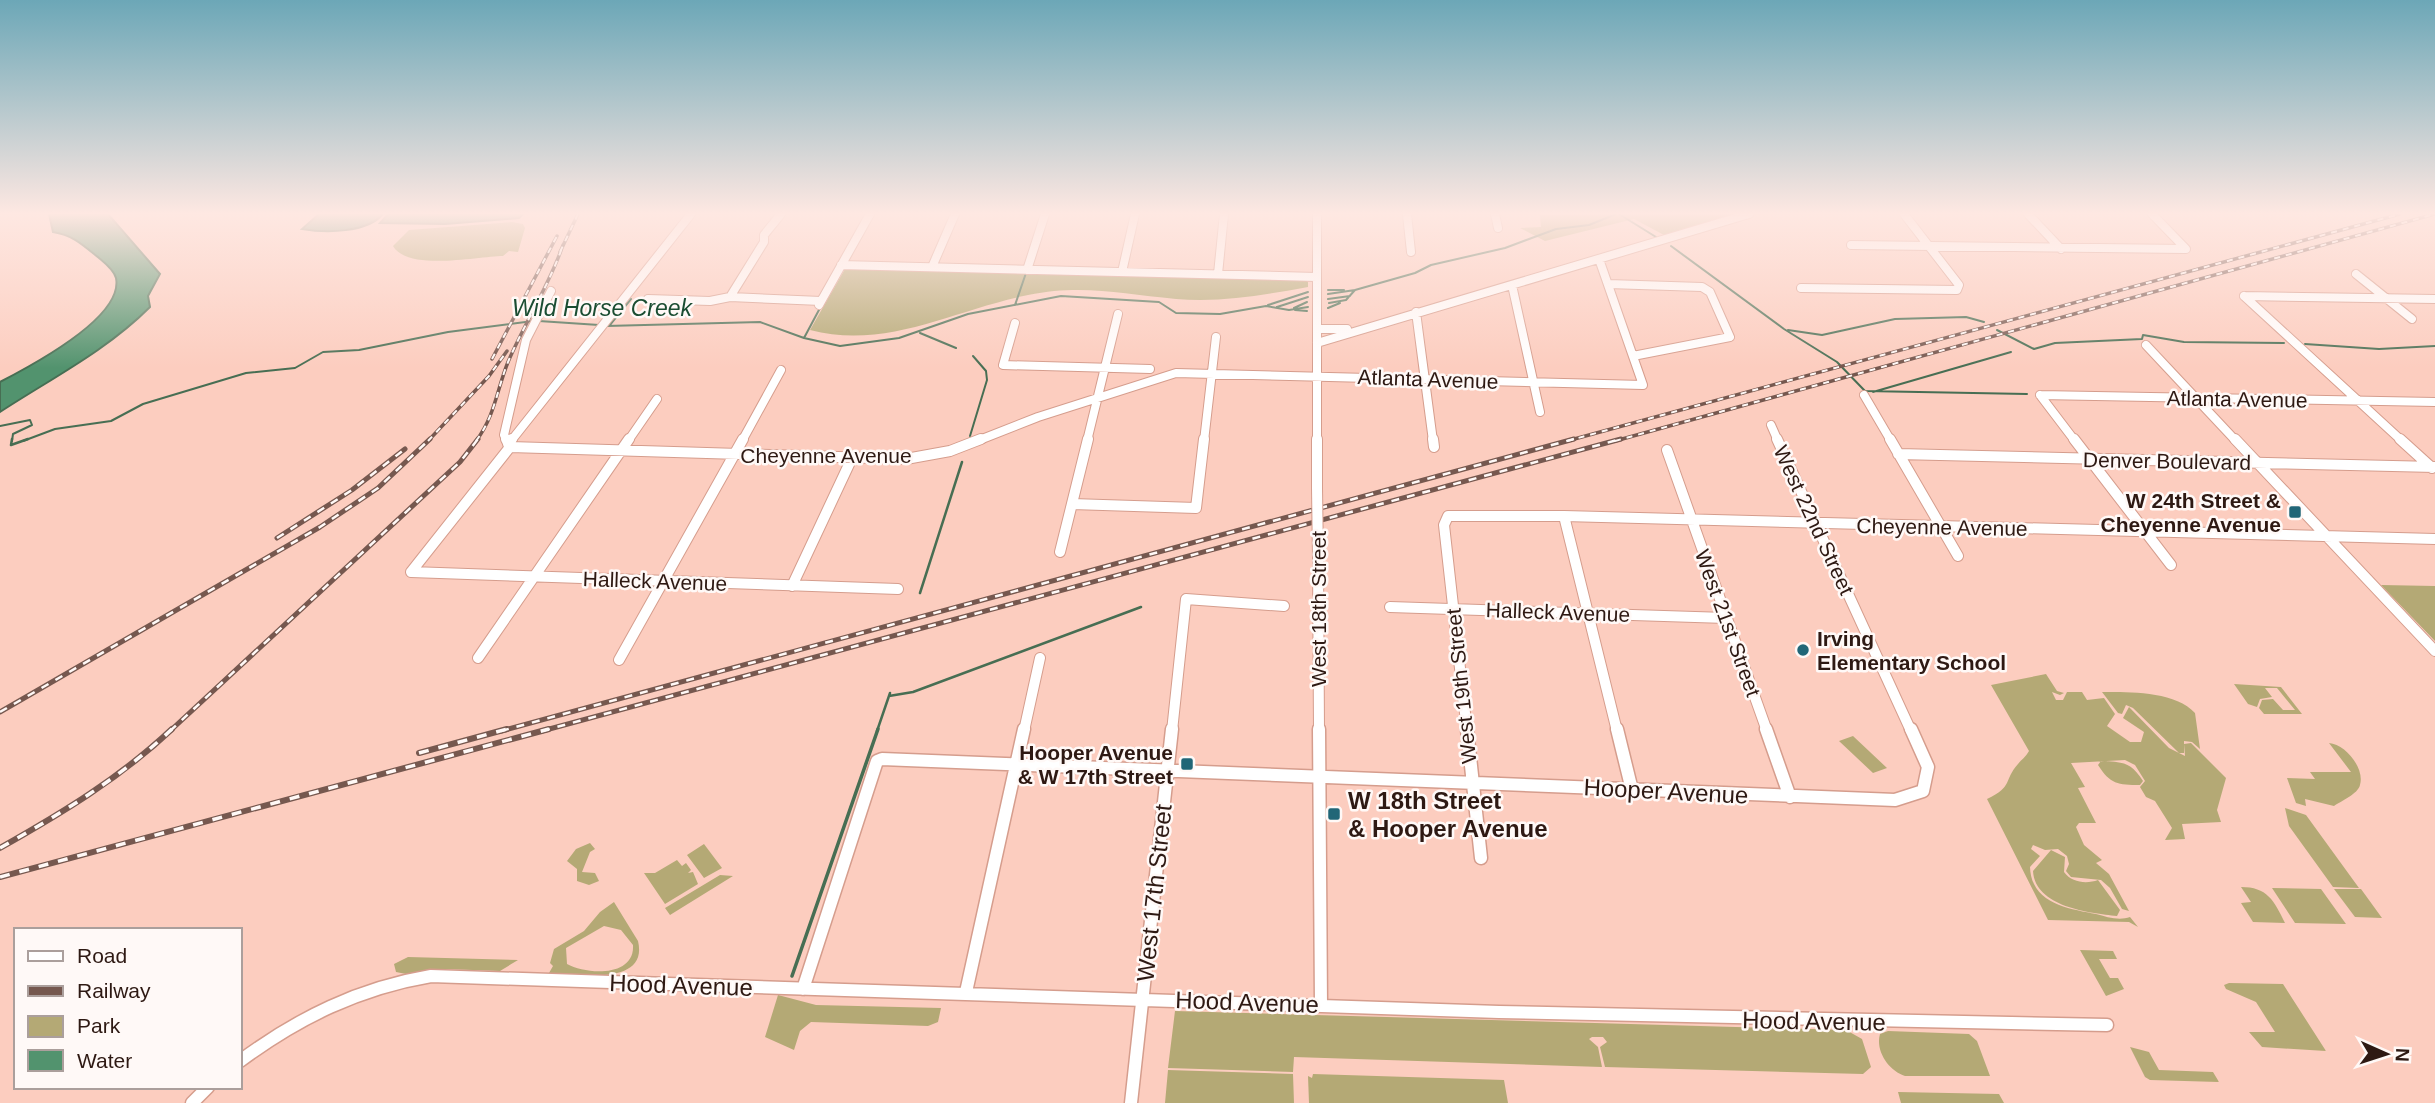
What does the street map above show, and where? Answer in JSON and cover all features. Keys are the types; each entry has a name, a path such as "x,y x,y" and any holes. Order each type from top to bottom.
{"street":[{"path":"507,442 651,265"},
{"path":"730,297 750,265"},
{"path":"648,299 710,301 730,297 820,303 841,265"},
{"path":"863,265 1317,277"},
{"path":"1027,270 1028,265"},
{"path":"1122,272 1123,265"},
{"path":"1218,274 1219,265"},
{"name":"West 18th Street","path":"1317,265 1321,1004"},
{"path":"1317,343 1577,265"},
{"path":"1601,265 1633,356 1730,337 1710,292 1702,287 1608,284"},
{"path":"1801,288 1957,290 1959,285 1944,265"},
{"path":"2356,274 2412,319"},
{"path":"1511,285 1540,412"},
{"path":"507,442 526,340 551,291"},
{"path":"2434,468 2244,296 2435,299"},
{"path":"1416,312 1434,447"},
{"path":"1060,552 1100,397 1118,314"},
{"path":"1016,323 1003,365 1150,369"},
{"path":"1317,329 1368,327"},
{"path":"1072,505 1196,508 1214,374 1216,337"},
{"path":"2146,345 2435,651"},
{"name":"Atlanta Avenue","path":"1214,374 1643,385 1633,356"},
{"path":"619,660 781,370"},
{"name":"Cheyenne Avenue","path":"507,442 621,451 906,459 950,451 1100,397 1176,373 1214,374"},
{"name":"Atlanta Avenue","path":"2090,460 2040,395 2435,402"},
{"path":"1864,396 1958,556"},
{"path":"478,659 657,399"},
{"name":"West 22nd Street","path":"1771,425 1928,767"},
{"name":"Halleck Avenue","path":"507,442 411,572 663,583 898,589"},
{"name":"West 21st Street","path":"1667,450 1790,797"},
{"name":"Denver Boulevard","path":"1898,454 2434,468"},
{"path":"792,586 852,458"},
{"path":"2090,460 2171,565"},
{"name":"Cheyenne Avenue","path":"1448,516 1564,516 1816,525 2435,539"},
{"name":"West 19th Street","path":"1448,516 1444,525 1481,858"},
{"path":"1564,516 1632,790"},
{"name":"West 17th Street","path":"1131,1103 1186,599 1284,606"},
{"name":"Halleck Avenue","path":"1390,607 1726,618"},
{"path":"966,992 1040,658"},
{"name":"Hooper Avenue","path":"803,989 880,760 1895,800 1923,791 1928,767"},
{"name":"Hood Avenue","path":"242,1060 278,1034 333,1005 383,986 431,976 1836,1021 2107,1025"},
{"path":"192,1103 206,1089"}],"green space":[{"path":"845,269 1305,280 1308,287 1209,300 1067,290 1028,295 893,332 838,335 810,330"},
{"path":"2381,585 2435,586 2435,641"},
{"path":"2046,674 2057,691 2064,693 2060,695 2052,692 2056,700 2063,700 2067,692 2082,692 2087,700 2104,698 2115,714 2107,726 2130,742 2141,742 2144,732 2123,718 2129,707 2169,748 2185,756 2184,744 2191,743 2226,778 2217,810 2221,822 2182,824 2185,839 2165,840 2172,828 2155,801 2146,797 2140,787 2145,781 2135,765 2125,760 2071,763 2085,787 2078,788 2096,823 2079,823 2076,827 2084,845 2102,860 2096,863 2109,874 2129,911 2122,909 2110,888 2101,880 2071,877 2066,871 2069,864 2067,856 2058,849 2045,850 2033,845 2031,849 2040,856 2030,867 2032,879 2044,897 2054,903 2109,917 2130,917 2138,927 2129,922 2048,920 1987,799 2005,787 2013,770 2029,751 1991,685"},
{"path":"2234,684 2281,687 2302,714 2264,714 2259,708 2262,700 2273,699 2283,710 2295,710 2277,688 2265,688 2272,697 2260,699 2257,707 2248,704"},
{"path":"2102,692 2151,694 2176,700 2195,713 2200,749 2192,742 2184,741 2184,753 2179,753 2133,708 2126,705 2122,714 2118,713"},
{"path":"1853,736 1887,768 1873,773 1839,741"},
{"path":"2329,743 2347,752 2357,765 2361,778 2359,788 2334,806 2305,799 2306,806 2296,803 2287,778 2315,779 2310,772 2351,772"},
{"path":"2101,761 2126,764 2143,781 2140,785 2115,782 2098,765"},
{"path":"2285,808 2306,815 2359,888 2333,887 2289,826"},
{"path":"590,843 595,849 590,852 582,872 595,873 599,881 589,885 577,881 577,869 567,861 576,849"},
{"path":"704,844 722,868 704,878 687,855"},
{"path":"2051,850 2065,857 2064,872 2071,878 2085,882 2098,880 2120,910 2117,916 2066,906 2043,893 2036,883 2033,871"},
{"path":"677,860 682,866 686,863 691,870 688,873 693,872 698,884 665,904 644,873 655,873"},
{"path":"720,875 733,876 670,915 665,908"},
{"path":"2241,887 2257,889 2269,896 2285,923 2253,922 2241,903 2251,902"},
{"path":"2272,888 2321,889 2346,924 2295,923"},
{"path":"2334,889 2361,889 2382,918 2355,917"},
{"path":"614,902 638,941 638,956 632,966 622,972 607,975 549,973 553,966 550,963 554,949 584,931 600,912","holes":["604,926 621,930 633,945 632,955 626,963 608,971 586,970 567,964 566,948"]},
{"path":"2080,950 2113,951 2117,959 2099,959 2110,978 2118,978 2124,989 2106,996"},
{"path":"408,957 518,960 500,971 444,969 406,974 396,972 394,964"},
{"path":"2283,984 2326,1051 2262,1047 2249,1032 2275,1032 2256,1002 2226,989 2224,985"},
{"path":"778,995 816,1005 941,1008 938,1022 928,1026 811,1022 800,1031 794,1050 765,1037"},
{"path":"1175,1011 1846,1030 1862,1039 1871,1067 1863,1074 1605,1067 1600,1047 1607,1042 1603,1037 1592,1037 1589,1039 1598,1047 1602,1067 1294,1057 1293,1072 1168,1068"},
{"path":"1888,1031 1969,1034 1977,1041 1990,1076 1905,1076 1894,1070 1881,1053 1880,1034"},
{"path":"2130,1047 2149,1052 2159,1070 2213,1072 2219,1082 2150,1080 2145,1077"},
{"path":"1168,1070 1293,1074 1294,1103 1165,1103"},
{"path":"1313,1074 1504,1080 1508,1103 1309,1103 1308,1076 1312,1078"},
{"path":"1898,1092 1999,1094 2004,1103 1901,1103"}],"water":[{"path":"107,265 153,265 160,274 148,296 150,307 97,351 0,412 0,382 52,353 90,325 105,309 115,293 116,278"}],"waterway":[{"name":"Wild Horse Creek","path":"1355,290 1415,273 1430,265"},
{"path":"1698,265 1784,329 1837,362 1865,391 1876,391"},
{"path":"1015,305 1026,273"},
{"name":"Wild Horse Creek","path":"1328,290 1344,290"},
{"name":"Wild Horse Creek","path":"1328,294 1355,290"},
{"name":"Wild Horse Creek","path":"1350,296 1355,290"},
{"name":"Wild Horse Creek","path":"1268,305 1308,292"},
{"name":"Wild Horse Creek","path":"1015,305 1061,296 1159,302 1176,313 1220,314 1266,306 1289,310 1308,307"},
{"name":"Wild Horse Creek","path":"1328,299 1350,296"},
{"name":"Wild Horse Creek","path":"1329,303 1346,300 1350,296"},
{"name":"Wild Horse Creek","path":"1277,307 1308,297"},
{"path":"609,326 631,299"},
{"name":"Wild Horse Creek","path":"1294,308 1307,302"},
{"name":"Wild Horse Creek","path":"1328,308 1340,303"},
{"name":"Wild Horse Creek","path":"804,338 840,346 899,338 968,314 1015,305"},
{"path":"804,338 820,308"},
{"name":"Wild Horse Creek","path":"1295,310 1307,311"},
{"path":"1788,330 1822,335 1895,319 1966,317 1984,322"},
{"name":"Wild Horse Creek","path":"23,441 55,429 111,421 143,404 246,373 295,368 323,352 359,350 448,332 533,321"},
{"name":"Wild Horse Creek","path":"539,321 599,325"},
{"name":"Wild Horse Creek","path":"609,326 760,322 804,338"},
{"path":"1997,330 2034,349 2055,343 2142,339 2143,335 2184,342 2284,343"},
{"path":"920,333 956,348"},
{"path":"2305,344 2379,349 2435,346"},
{"path":"1876,391 2011,352"},
{"path":"970,436 987,380 986,371 973,356"},
{"path":"1876,391 2027,394"},
{"name":"Wild Horse Creek","path":"0,426 30,420 32,425 13,434 12,441"},
{"name":"Wild Horse Creek","path":"12,439 11,445 28,439"},
{"path":"920,593 962,462"},
{"path":"889,696 913,692 1141,607"},
{"path":"877,731 890,693"},
{"path":"792,976 878,729"}],"railway":[{"path":"492,359 541,265"},
{"path":"476,441 492,412 508,362 555,265"},
{"path":"1567,441 2211,265"},
{"path":"1615,441 2249,265"},
{"path":"429,440 489,376 507,351"},
{"path":"170,731 460,462 478,439"},
{"path":"501,731 1574,439"},
{"path":"542,731 1621,439"},
{"path":"0,712 320,527 378,488 429,440"},
{"path":"277,538 352,490 405,449"},
{"path":"0,848 90,794 172,729"},
{"path":"419,753 507,729"},
{"path":"0,877 549,729"}],"place":[{"name":"W 24th Street & Cheyenne Avenue","path":"2295,512"},
{"name":"Irving Elementary School","path":"1803,650"},
{"name":"Hooper Avenue & W 17th Street","path":"1187,764"},
{"name":"W 18th Street & Hooper Avenue","path":"1334,814"}]}
